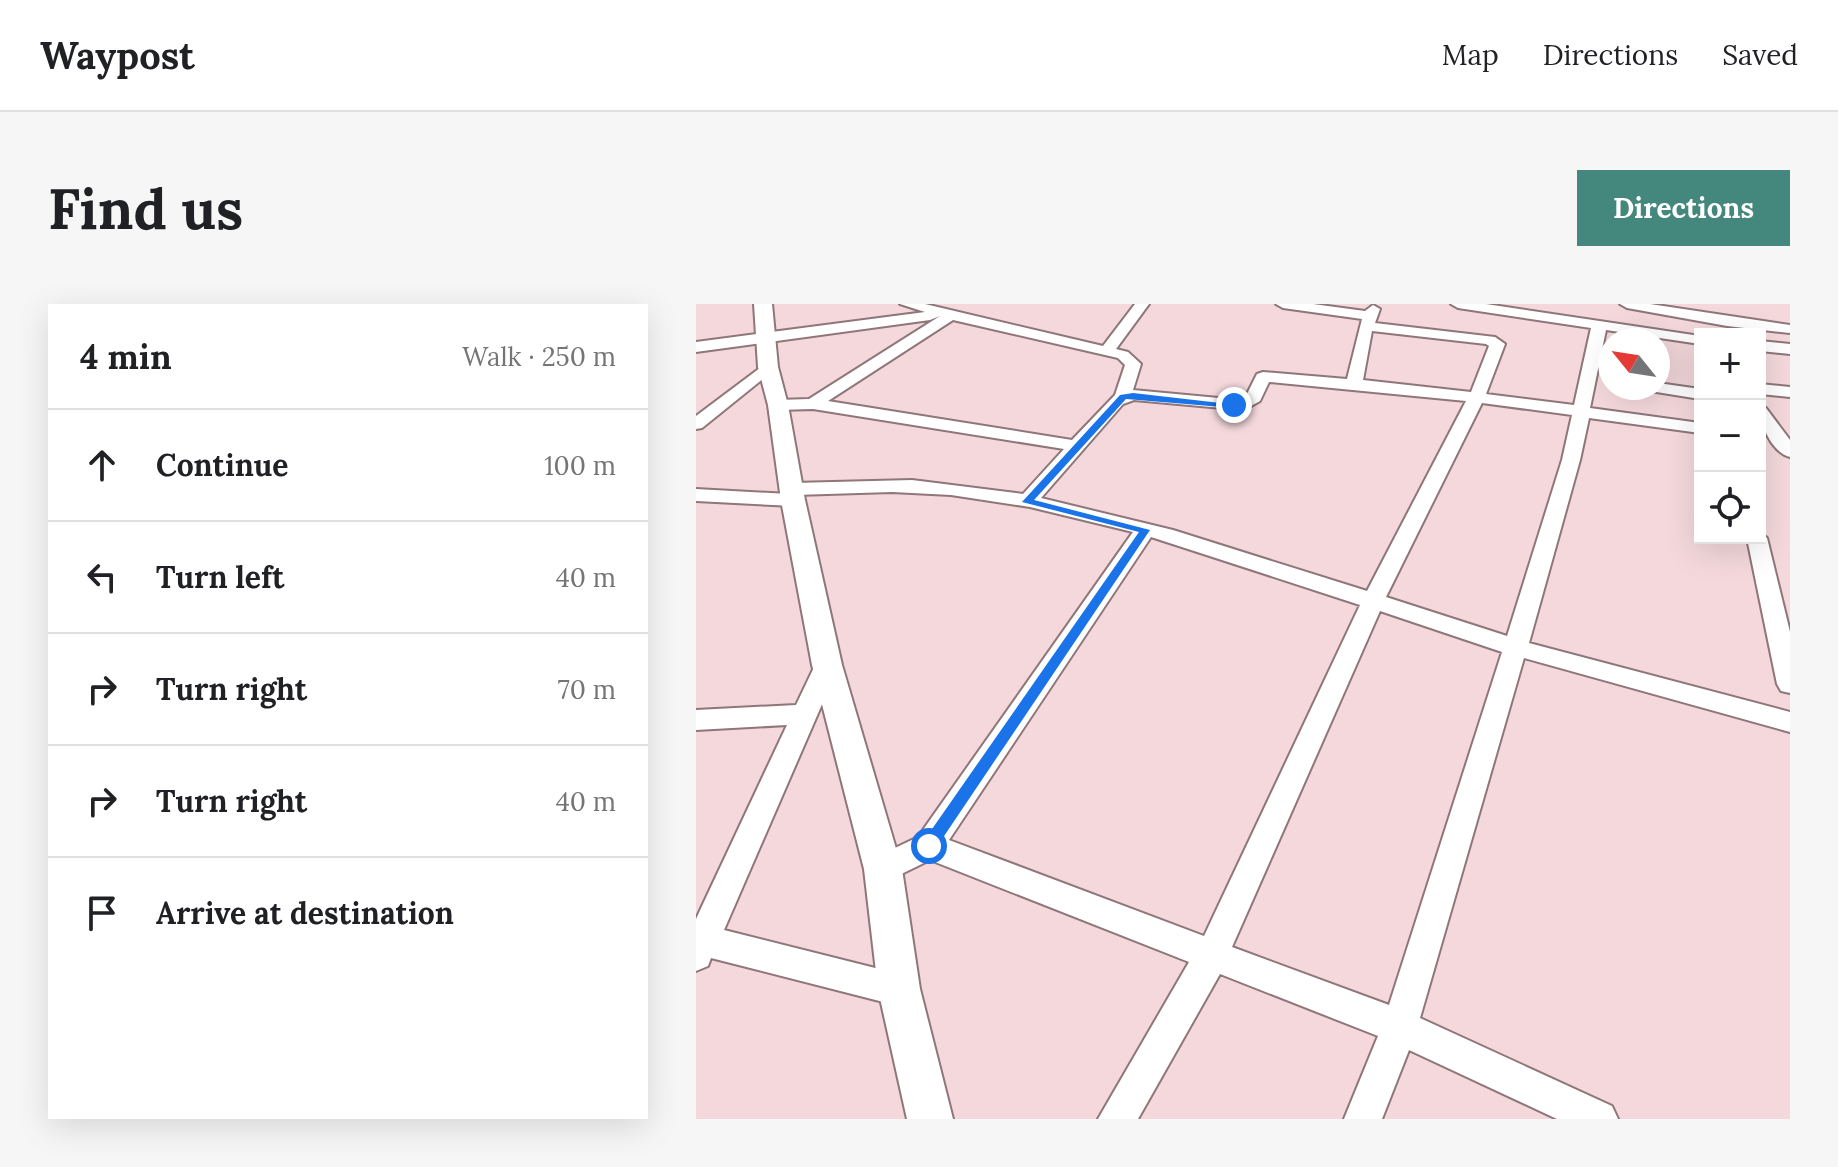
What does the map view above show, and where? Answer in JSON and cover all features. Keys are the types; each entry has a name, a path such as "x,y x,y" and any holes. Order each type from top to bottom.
{"street":[{"path":"763,304 767,353 827,665 883,869 899,989 930,1119"},
{"path":"907,304 1107,350 1123,355 1133,364 1123,397 1027,502"},
{"path":"813,404 967,304"},
{"path":"1107,350 1142,304"},
{"path":"1117,1119 1212,955 1373,601 1477,397 1497,344 1371,315 1283,304"},
{"path":"1458,304 1508,308 1599,327 1694,339"},
{"path":"1627,304 1728,328 1723,304"},
{"path":"696,347 767,353 951,315"},
{"path":"1354,383 1371,315"},
{"path":"1766,329 1790,329"},
{"path":"1766,347 1790,349"},
{"path":"696,424 767,353"},
{"path":"1123,397 1244,405 1254,397 1263,377 1354,383 1477,397 1694,427"},
{"path":"1363,1119 1400,1027 1516,647 1571,460 1581,412 1598,381"},
{"path":"1670,390 1694,393"},
{"path":"1766,390 1790,392"},
{"path":"778,405 813,404 1077,446"},
{"path":"1766,419 1787,444"},
{"path":"1766,439 1787,444"},
{"path":"696,495 793,495 868,486 949,489 1027,502 1215,549 1516,647 1790,722"},
{"path":"883,869 929,846 1145,530"},
{"path":"1758,544 1790,684"},
{"path":"827,665 699,945 899,989"},
{"path":"696,720 807,714"},
{"path":"929,846 1400,1027 1599,1119"}],"route":[{"path":"929,846 1145,530 1056,506 1027,502 1117,400 1123,397 1133,395 1234,405"}]}
